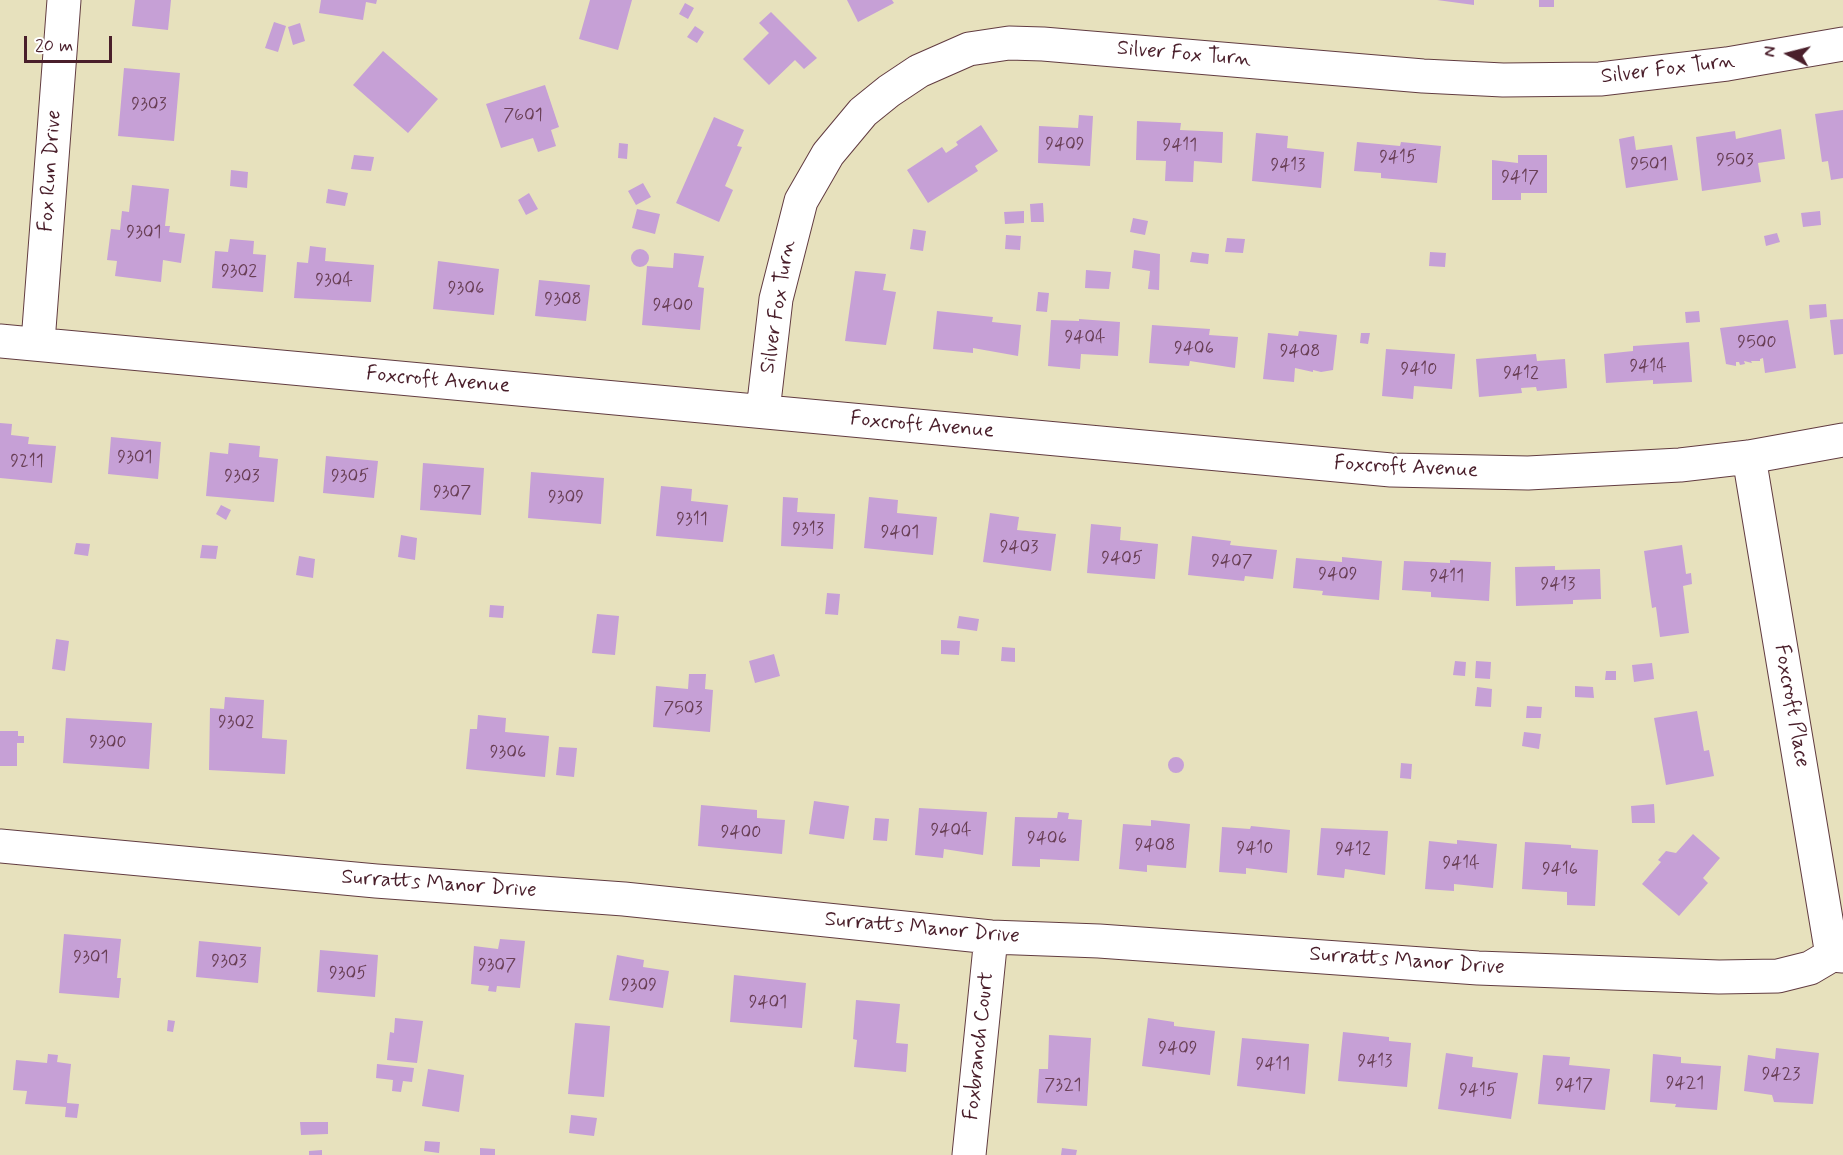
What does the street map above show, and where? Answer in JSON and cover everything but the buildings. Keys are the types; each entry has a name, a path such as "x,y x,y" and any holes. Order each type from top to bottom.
{"street":[{"name":"Fox Run Drive","path":"38,342 64,0"},
{"name":"Silver Fox Turn","path":"764,411 776,299 801,201 828,154 863,112 919,71 969,49 1009,43 1043,44 1423,76 1578,80 1727,64 1843,44"},
{"name":"Foxcroft Avenue","path":"0,341 38,342 923,428 1096,441 1402,471 1528,473 1680,465 1749,457 1843,440"},
{"name":"Foxcroft Place","path":"1749,457 1838,955"},
{"name":"Surratts Manor Drive","path":"0,846 376,881 624,899 991,937 1099,941 1478,968 1719,977 1778,976 1810,968 1838,955"},
{"name":"Foxbranch Court","path":"969,1155 991,937"}]}
